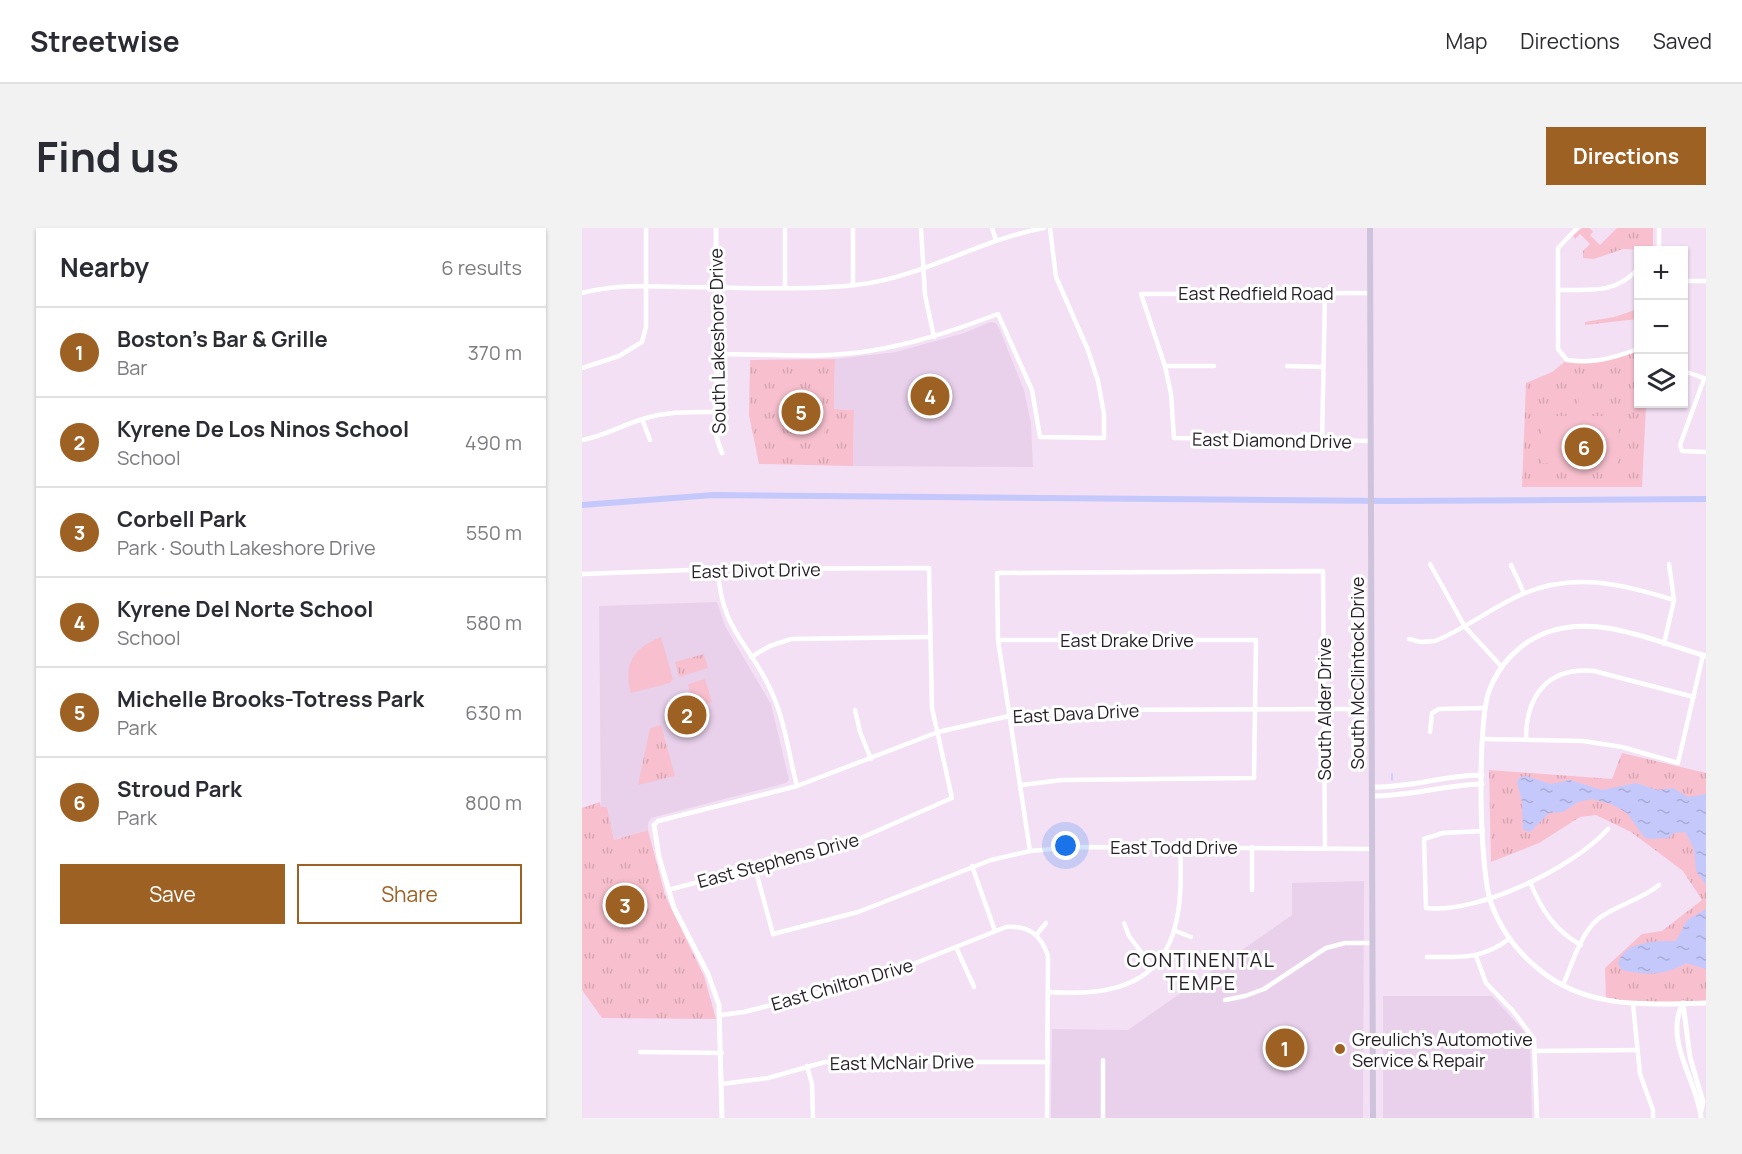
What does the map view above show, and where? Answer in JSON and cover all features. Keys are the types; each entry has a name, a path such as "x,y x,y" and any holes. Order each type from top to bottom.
{"main road":[{"name":"South McClintock Drive","path":"1370,228 1373,1118"}],"street":[{"path":"582,368 619,356 642,342 646,327 646,228"},
{"name":"South Lakeshore Drive","path":"716,228 717,439 722,453"},
{"path":"853,228 853,285"},
{"path":"921,228 922,271 934,337"},
{"path":"992,228 996,240"},
{"path":"582,293 602,288 646,286 853,285 922,271 996,240 1044,228"},
{"path":"717,354 867,351 934,337 998,314 1032,390 1040,437 1104,438 1104,414 1098,381 1088,350 1056,278 1050,228"},
{"path":"1577,228 1558,248 1558,349 1567,360 1604,361 1634,350"},
{"path":"1659,228 1659,246"},
{"path":"785,229 785,287"},
{"path":"1558,290 1611,288 1624,283 1634,273"},
{"path":"1688,281 1706,281"},
{"name":"East Redfield Road","path":"1165,366 1141,294 1371,293"},
{"path":"1322,441 1325,294"},
{"path":"1165,366 1214,366"},
{"name":"East Diamond Drive","path":"1165,366 1174,438 1371,441"},
{"path":"1287,366 1324,367"},
{"path":"1688,373 1705,379 1681,435 1682,451 1706,452"},
{"path":"582,440 613,432 642,419 678,412 717,412"},
{"path":"642,419 650,440"},
{"path":"1430,564 1465,627 1502,667"},
{"path":"1664,644 1674,600 1669,564"},
{"path":"1511,565 1524,593"},
{"name":"East Divot Drive","path":"582,574 718,569 929,568 930,637"},
{"path":"718,569 720,597 727,619 775,700 797,786"},
{"name":"South Alder Drive","path":"998,640 997,573 1323,571 1325,847"},
{"path":"1409,639 1421,642 1435,641 1465,627 1524,593 1551,584 1588,580 1620,585 1674,600"},
{"path":"1483,739 1604,744 1678,763 1704,656 1605,627 1569,626 1530,641 1502,667 1484,708 1483,739 1482,775 1482,784 1485,883 1509,939 1542,972 1563,985 1606,1001 1633,1004 1706,1003"},
{"path":"751,657 770,646 791,639 930,637 930,688 938,732"},
{"path":"998,640 1030,851"},
{"name":"East Drake Drive","path":"998,640 1256,640 1256,710"},
{"path":"1526,739 1530,707 1537,693 1549,681 1578,669 1594,671 1694,697"},
{"path":"1430,732 1432,713 1439,709 1484,708"},
{"name":"East Dava Drive","path":"654,825 658,821 797,786 938,732 1009,716 1089,710 1372,709"},
{"path":"855,710 860,732 871,759"},
{"path":"1020,785 1062,780 1254,778 1256,710"},
{"name":"East Stephens Drive","path":"668,890 854,842 952,798 938,732"},
{"path":"1372,787 1400,787 1454,775 1482,775"},
{"path":"1372,796 1400,796 1454,785 1482,784"},
{"path":"654,825 668,890 679,921 708,974 721,1015 722,1118"},
{"path":"1483,831 1443,833 1424,839 1426,908 1454,908 1490,898 1530,882 1585,850 1608,829"},
{"name":"East Todd Drive","path":"755,868 773,934 858,912 972,866 1030,851 1075,847 1372,849"},
{"path":"1048,992 1101,992 1120,988 1153,968 1170,947 1176,931 1180,905 1179,847"},
{"path":"1252,847 1252,890"},
{"path":"972,866 994,930 1018,926 1037,934 1048,956 1047,1118"},
{"path":"1530,882 1544,913 1567,938 1581,945"},
{"path":"1563,985 1581,945 1598,919 1648,894 1659,885"},
{"path":"1037,934 1046,923"},
{"path":"1124,923 1129,936 1153,968"},
{"name":"East Chilton Drive","path":"721,1015 744,1012 878,978 994,930"},
{"path":"1176,931 1191,937"},
{"path":"1427,957 1487,954 1509,939"},
{"path":"1225,1000 1264,989 1326,948 1345,943 1373,943"},
{"path":"956,947 974,987"},
{"path":"1476,956 1486,983 1527,1027 1534,1039 1537,1118"},
{"path":"1683,1003 1678,1011 1682,1059 1701,1110 1701,1118"},
{"path":"1633,1004 1636,1050 1653,1118"},
{"path":"1535,1051 1636,1050"},
{"path":"640,1052 722,1053"},
{"name":"East McNair Drive","path":"722,1084 745,1083 807,1066 847,1060 1048,1062"},
{"path":"1103,1118 1104,1060"},
{"path":"807,1066 812,1083 813,1118"}],"shaded area":[{"path":"991,322 996,323 999,328 1024,390 1031,423 1033,467 853,466 854,410 834,409 835,359 896,352 964,333"},
{"path":"717,602 725,626 771,704 789,780 786,783 651,818 648,830 614,840 607,807 601,807 599,606"},
{"path":"1364,881 1363,1118 1051,1118 1052,1029 1128,1030 1292,915 1292,883"},
{"path":"1383,996 1492,996 1523,1030 1530,1043 1532,1118 1383,1118"}],"green space":[{"path":"1582,228 1590,228 1593,232 1590,235 1600,245 1617,228 1653,228 1653,246 1634,246 1634,249 1623,249 1594,259 1583,258 1583,251 1590,244 1580,234 1575,239 1573,236"},
{"path":"1634,310 1634,319 1585,325 1585,322 1614,317"},
{"path":"1634,350 1634,408 1646,408 1642,487 1522,487 1526,383 1552,372 1567,360 1587,363"},
{"path":"835,359 834,409 854,410 853,466 759,464 749,415 750,360"},
{"path":"1579,388 1590,388 1591,408 1579,408"},
{"path":"1542,416 1619,416 1618,464 1541,463"},
{"path":"799,418 811,418 810,436 798,436"},
{"path":"812,418 824,418 824,436 812,436"},
{"path":"661,637 673,679 670,683 631,693 628,674 632,658 643,646"},
{"path":"704,654 708,668 679,677 675,662"},
{"path":"705,679 712,702 694,707 688,684"},
{"path":"661,725 675,776 638,785 650,728"},
{"path":"1622,753 1706,773 1706,1003 1606,1001 1605,968 1642,934 1662,931 1702,900 1683,871 1631,832 1596,815 1580,817 1539,843 1491,862 1489,770 1612,779"},
{"path":"600,802 601,807 607,807 614,840 648,830 665,895 704,976 716,1019 602,1018 582,990 582,808"}],"water":[{"path":"1526,776 1551,784 1570,780 1602,790 1636,783 1657,790 1673,788 1688,797 1706,794 1706,885 1696,871 1694,849 1685,832 1674,833 1668,838 1644,837 1627,813 1611,804 1592,799 1578,802 1563,812 1549,813 1530,832 1523,830 1522,802 1517,782 1520,777"},
{"path":"1706,909 1706,969 1686,963 1655,973 1622,970 1618,964 1621,956 1627,950 1642,944 1676,941 1687,920"}],"waterway":[{"path":"582,505 713,495 1390,501 1706,499"},
{"path":"1392,774 1392,780"}],"place":[{"name":"Kyrene Del Norte School","path":"930,396"},
{"name":"Michelle Brooks-Totress Park","path":"801,412"},
{"name":"Stroud Park","path":"1584,447"},
{"name":"Kyrene De Los Ninos School","path":"687,715"},
{"name":"Corbell Park","path":"625,905"},
{"name":"Boston's Bar & Grille","path":"1285,1048"},
{"name":"Greulich's Automotive Service & Repair","path":"1340,1049"}],"district":[{"name":"CONTINENTAL TEMPE","path":"1201,970"}]}
